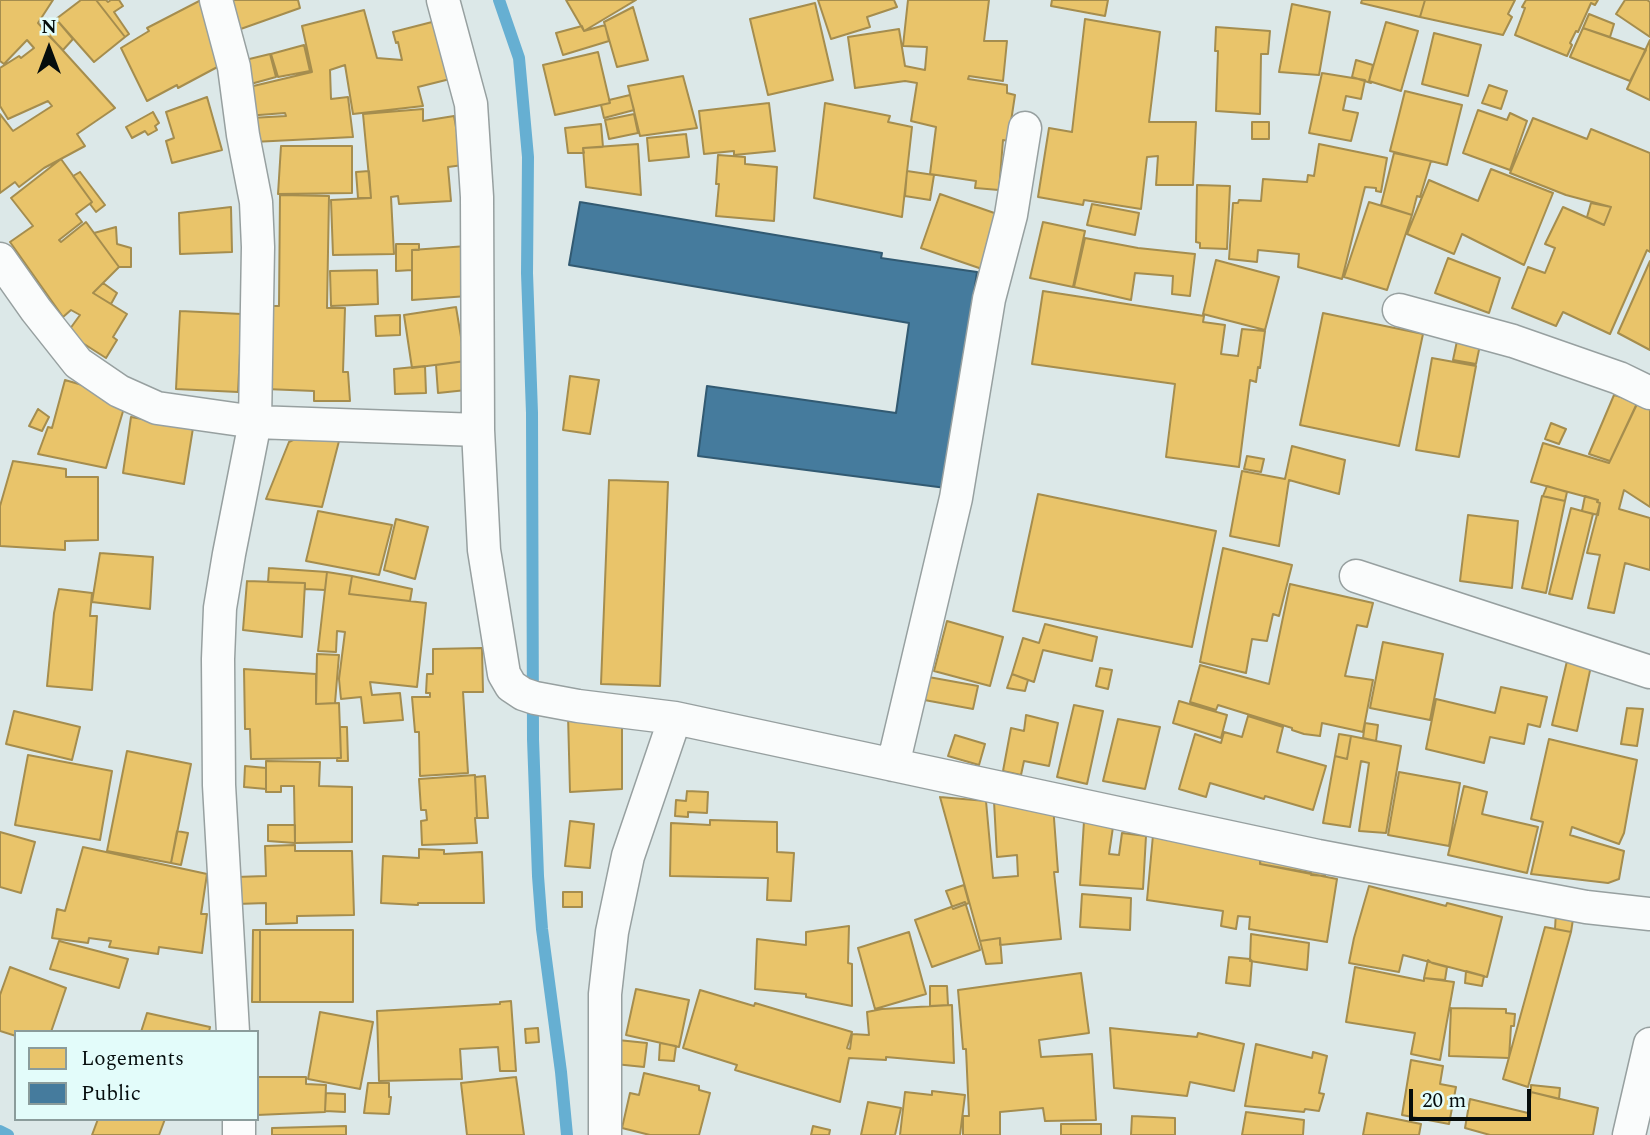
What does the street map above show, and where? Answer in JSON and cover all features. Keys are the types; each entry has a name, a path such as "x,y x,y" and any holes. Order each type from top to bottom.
{"street":[{"path":"216,0 234,67 256,202 258,320 256,422 220,608 218,659 219,785 233,1030"},
{"path":"443,0 471,104 477,197 478,430 484,550 504,674 511,686 535,698 675,718 1318,856 1586,907 1650,914"},
{"path":"893,765 956,498 989,299 1011,215 1025,128"},
{"path":"0,258 36,310 78,363 119,391 157,408 256,422 478,430"},
{"path":"1399,310 1513,341 1619,378 1650,393"},
{"path":"1356,576 1650,672"},
{"path":"605,1135 605,994 612,932 628,856 675,718"},
{"path":"1629,1135 1650,1044"}],"building: Logements":[{"path":"0,0 53,0 38,23 115,108 77,134 85,146 44,168 19,187 15,182 0,193 0,114 13,131 52,106 48,101 8,119 0,106 0,68 34,48 27,40 4,64 0,61"},
{"path":"81,0 96,0 125,37 94,62 56,19"},
{"path":"96,0 119,0 123,6 114,12 129,34 125,37"},
{"path":"201,0 223,64 147,101 121,48 149,31 147,28"},
{"path":"226,0 298,0 300,8 235,31"},
{"path":"566,0 636,0 584,31"},
{"path":"818,0 894,0 897,7 867,17 870,27 831,39"},
{"path":"908,0 989,0 984,41 1007,41 1003,81 969,76 968,79 1007,85 1007,93 1015,95 1008,141 1003,140 999,190 975,188 976,181 930,174 936,127 911,121 917,83 905,81 855,88 848,37 899,29 905,66 925,70 927,47 903,46"},
{"path":"1052,0 1108,0 1105,16 1051,6"},
{"path":"1362,0 1425,0 1420,17 1361,3"},
{"path":"1425,0 1515,0 1508,14 1512,17 1503,35 1420,17"},
{"path":"1526,0 1598,0 1595,5 1591,3 1570,43 1572,45 1567,56 1515,35"},
{"path":"1625,0 1650,2 1650,37 1616,14"},
{"path":"815,3 833,80 768,95 750,19"},
{"path":"1292,4 1330,12 1319,75 1279,72"},
{"path":"633,7 648,60 617,67 604,22"},
{"path":"364,10 377,58 402,60 393,32 436,21 450,79 418,87 423,106 353,114 345,65 330,70 331,99 348,97 353,137 253,142 251,118 286,116 285,113 246,116 245,88 312,72 302,26"},
{"path":"1589,14 1614,24 1610,37 1583,28"},
{"path":"56,19 73,39 63,50 42,29"},
{"path":"1085,19 1160,32 1149,122 1196,122 1193,185 1156,185 1158,156 1147,157 1141,209 1084,200 1083,205 1038,197 1049,128 1072,132"},
{"path":"1386,22 1418,31 1401,91 1369,81"},
{"path":"605,25 609,41 563,55 556,33 582,26 584,31"},
{"path":"1216,27 1270,31 1268,54 1261,54 1260,114 1216,111"},
{"path":"1583,28 1646,50 1630,81 1570,57"},
{"path":"1434,33 1481,45 1468,96 1422,84"},
{"path":"1650,40 1650,100 1627,89"},
{"path":"304,45 310,71 278,77 271,54"},
{"path":"598,52 610,103 555,115 543,65"},
{"path":"270,54 276,77 247,85 241,61"},
{"path":"1356,60 1373,65 1369,81 1371,83 1352,77"},
{"path":"1322,73 1365,80 1361,99 1346,96 1343,110 1358,113 1351,141 1309,133"},
{"path":"683,76 697,128 640,136 628,86"},
{"path":"1489,85 1507,91 1501,109 1482,103"},
{"path":"1405,91 1462,105 1447,165 1390,151"},
{"path":"630,95 634,110 604,118 601,105 610,103 609,100"},
{"path":"207,97 222,150 172,163 166,141 174,138 166,112"},
{"path":"769,103 775,151 734,155 734,151 704,154 699,111"},
{"path":"825,103 890,116 888,122 912,127 902,217 814,198"},
{"path":"423,109 423,121 454,116 463,165 448,167 451,201 399,204 398,196 391,197 394,254 333,255 331,200 371,198 363,114"},
{"path":"1478,110 1507,120 1510,113 1527,121 1510,170 1463,153"},
{"path":"153,112 159,123 155,126 157,130 148,135 145,131 132,138 126,127"},
{"path":"634,114 638,133 609,139 605,120"},
{"path":"1533,118 1587,139 1591,129 1650,153 1650,252 1647,250 1610,334 1563,312 1556,326 1512,308 1528,267 1545,273 1555,248 1545,244 1563,207 1604,225 1611,207 1566,195 1510,173"},
{"path":"1252,122 1269,122 1269,139 1252,139"},
{"path":"601,124 603,147 583,148 584,153 568,153 565,128"},
{"path":"686,134 689,157 649,161 647,138"},
{"path":"638,144 641,195 586,187 583,148"},
{"path":"1319,144 1387,158 1381,192 1376,191 1376,188 1365,187 1342,279 1298,267 1299,254 1258,250 1257,262 1229,259 1233,203 1238,203 1239,200 1261,201 1263,179 1307,182 1308,175 1314,176"},
{"path":"281,146 352,146 352,193 278,194"},
{"path":"1394,153 1431,161 1412,215 1381,205"},
{"path":"718,155 745,157 745,164 777,167 774,221 716,216"},
{"path":"61,159 92,202 76,214 82,222 59,240 61,242 86,222 119,267 93,293 127,314 113,337 117,340 106,358 67,333 80,315 71,310 63,317 10,242 33,226 11,198"},
{"path":"1491,169 1553,193 1524,265 1462,234 1454,254 1407,234 1429,180 1478,201"},
{"path":"369,171 371,198 358,198 356,172"},
{"path":"907,171 934,175 930,200 905,196"},
{"path":"80,172 105,205 96,212 73,176"},
{"path":"1197,185 1230,186 1227,249 1200,248 1200,243 1196,242"},
{"path":"940,194 1000,215 982,269 921,248"},
{"path":"280,195 329,196 327,308 345,308 343,372 348,372 350,401 314,401 314,391 266,389 268,306 279,306"},
{"path":"1369,202 1412,215 1387,290 1344,277"},
{"path":"1591,203 1611,207 1604,225 1587,217"},
{"path":"1092,204 1139,213 1135,235 1087,225"},
{"path":"231,207 232,252 180,254 179,213"},
{"path":"1043,222 1085,231 1073,287 1030,278"},
{"path":"116,227 117,244 131,248 131,267 119,267 94,233"},
{"path":"1085,238 1138,248 1195,254 1190,296 1172,294 1173,276 1135,273 1131,300 1074,287"},
{"path":"396,244 419,244 419,250 412,250 412,270 396,271"},
{"path":"467,246 468,296 412,300 412,250"},
{"path":"1448,258 1500,278 1489,313 1435,293"},
{"path":"1216,260 1279,277 1265,330 1203,314"},
{"path":"1650,261 1650,350 1618,333"},
{"path":"377,270 378,304 331,306 330,271"},
{"path":"103,283 117,293 111,304 93,293"},
{"path":"1043,291 1204,316 1203,322 1225,325 1221,354 1238,356 1242,329 1265,331 1256,382 1250,380 1239,467 1166,457 1175,384 1032,364"},
{"path":"456,307 465,361 412,368 404,315"},
{"path":"180,311 242,314 238,392 176,389"},
{"path":"1323,313 1423,334 1399,446 1300,425"},
{"path":"400,315 400,335 376,336 375,316"},
{"path":"1457,341 1480,345 1476,364 1453,360"},
{"path":"1432,358 1476,366 1459,457 1416,450"},
{"path":"473,360 476,389 438,393 436,365"},
{"path":"425,366 426,393 395,394 394,369"},
{"path":"570,376 599,380 590,434 563,430"},
{"path":"65,380 127,398 106,468 38,454 48,427 52,428"},
{"path":"1614,395 1638,402 1610,461 1589,454"},
{"path":"1639,399 1650,405 1650,507 1624,490 1619,509 1650,518 1650,570 1625,563 1614,613 1588,608 1600,555 1587,553 1600,503 1598,500 1531,482 1543,443 1609,463"},
{"path":"38,409 49,417 42,431 29,426"},
{"path":"131,417 193,428 184,484 123,473"},
{"path":"1551,423 1566,429 1559,444 1545,439"},
{"path":"307,433 339,441 322,507 266,499 289,442"},
{"path":"1292,446 1345,460 1339,494 1289,480 1279,546 1230,536 1242,471 1285,479"},
{"path":"1247,456 1264,459 1261,472 1244,469"},
{"path":"13,461 66,469 66,477 98,477 98,540 65,541 65,550 0,546 0,506"},
{"path":"609,480 668,482 660,686 601,684"},
{"path":"1547,486 1567,492 1565,501 1543,496"},
{"path":"1038,494 1216,531 1192,647 1013,611"},
{"path":"1542,496 1565,501 1546,593 1522,588"},
{"path":"1585,496 1598,500 1598,515 1582,511"},
{"path":"1571,508 1593,514 1572,599 1549,594"},
{"path":"318,511 392,525 379,575 306,561"},
{"path":"1468,515 1518,521 1512,588 1460,581"},
{"path":"396,519 428,527 415,579 384,570"},
{"path":"1223,548 1292,565 1279,616 1273,614 1267,641 1252,639 1246,673 1200,662"},
{"path":"100,553 153,557 150,609 92,602"},
{"path":"269,568 327,572 325,590 305,589 305,583 268,582"},
{"path":"327,572 352,576 349,594 426,603 417,687 370,682 372,695 400,693 403,720 364,723 361,697 341,699 339,679 345,632 337,631 336,652 318,651"},
{"path":"352,576 412,589 410,601 349,594"},
{"path":"247,581 305,583 302,637 243,630"},
{"path":"1290,584 1373,603 1367,627 1357,625 1345,676 1373,680 1363,732 1322,723 1320,736 1304,734 1218,705 1216,710 1190,702 1200,665 1269,684"},
{"path":"59,589 92,593 90,616 97,616 92,690 47,686"},
{"path":"947,621 1003,637 990,686 934,671"},
{"path":"1045,624 1097,637 1092,661 1043,650 1034,682 1012,674 1023,638 1039,643"},
{"path":"1383,642 1443,654 1430,720 1370,708"},
{"path":"482,648 483,692 463,692 468,773 420,776 419,732 415,732 412,697 430,697 430,693 426,693 427,674 433,674 433,649"},
{"path":"317,654 339,655 335,703 316,704"},
{"path":"1567,661 1591,666 1577,731 1552,725"},
{"path":"1100,668 1112,670 1108,689 1096,686"},
{"path":"244,669 316,674 316,704 339,703 341,758 251,759 250,729 245,729"},
{"path":"1012,674 1028,680 1025,691 1007,688"},
{"path":"923,676 978,686 973,709 919,699"},
{"path":"1501,687 1547,697 1540,727 1528,724 1524,744 1490,737 1484,763 1426,749 1436,699 1495,713"},
{"path":"1179,701 1227,715 1221,738 1173,723"},
{"path":"1074,705 1103,711 1087,784 1057,777"},
{"path":"1627,708 1643,709 1637,746 1621,744"},
{"path":"14,711 80,727 72,760 6,744"},
{"path":"568,715 622,715 622,789 570,792"},
{"path":"1026,715 1058,723 1049,766 1024,761 1021,775 1003,771 1011,728 1024,731"},
{"path":"1248,716 1283,727 1277,752 1326,766 1313,810 1210,783 1206,797 1179,789 1195,734 1221,743 1224,732 1242,737"},
{"path":"1118,719 1160,727 1145,789 1103,781"},
{"path":"1365,723 1378,725 1376,741 1363,738"},
{"path":"340,727 347,727 348,761 337,761 337,758 341,758"},
{"path":"1339,734 1351,736 1347,759 1335,756"},
{"path":"955,735 985,744 979,765 948,756"},
{"path":"1351,736 1401,746 1386,833 1359,831 1369,763 1361,761 1350,827 1323,823 1335,756 1347,759"},
{"path":"1549,739 1637,760 1624,833 1619,844 1572,827 1570,835 1624,851 1619,879 1608,883 1531,874 1543,822 1531,819"},
{"path":"127,751 191,764 171,863 107,851"},
{"path":"28,755 112,771 100,840 15,825"},
{"path":"266,761 320,762 319,786 352,787 352,842 295,843 294,786 281,786 281,792 266,792"},
{"path":"245,766 266,768 266,789 244,787"},
{"path":"1399,772 1460,783 1449,846 1388,835"},
{"path":"475,775 477,843 422,845 421,821 427,820 426,810 421,810 419,779"},
{"path":"485,776 488,818 477,818 475,777"},
{"path":"1464,786 1487,792 1482,814 1538,827 1527,873 1448,855"},
{"path":"687,791 708,792 707,813 688,812 688,817 675,816 676,800 686,801"},
{"path":"940,797 986,801 993,878 1018,876 1017,855 997,857 994,801 1053,805 1058,872 1054,872 1061,939 1000,945 1000,938 980,941"},
{"path":"710,820 777,822 777,852 794,853 791,901 767,900 768,878 670,876 671,823 710,825"},
{"path":"570,821 594,824 590,868 565,866"},
{"path":"1084,821 1113,827 1109,854 1119,855 1122,833 1146,836 1143,889 1080,885"},
{"path":"268,825 295,825 295,843 268,841"},
{"path":"177,831 188,833 181,865 171,863"},
{"path":"0,832 35,842 21,893 0,887"},
{"path":"1153,835 1260,857 1260,864 1337,879 1327,942 1249,929 1250,917 1238,916 1236,929 1221,926 1223,911 1147,900"},
{"path":"295,845 295,851 352,851 354,915 297,916 297,923 266,924 266,903 237,904 236,877 266,876 265,846"},
{"path":"83,847 207,874 201,914 207,914 202,953 159,947 158,954 109,947 111,941 89,938 88,943 52,938 57,909 65,911"},
{"path":"419,849 444,850 444,854 482,852 484,903 381,903 383,856 419,858"},
{"path":"1262,851 1327,864 1325,876 1260,864"},
{"path":"964,885 969,903 953,909 946,891"},
{"path":"1369,886 1502,917 1487,977 1403,955 1399,972 1349,963"},
{"path":"563,892 582,892 582,907 563,907"},
{"path":"1082,894 1131,898 1130,930 1080,927"},
{"path":"965,902 980,950 932,967 915,920"},
{"path":"1556,911 1574,913 1571,932 1555,929"},
{"path":"849,926 848,963 852,964 852,1006 806,997 806,994 755,989 757,939 806,945 806,932"},
{"path":"1545,927 1571,932 1528,1087 1503,1079"},
{"path":"253,930 260,930 260,1002 252,1002"},
{"path":"260,930 353,930 353,1002 260,1002"},
{"path":"909,932 926,994 875,1009 858,948"},
{"path":"1251,934 1309,943 1307,970 1250,961"},
{"path":"1000,938 1002,963 986,964 980,941"},
{"path":"59,941 128,959 119,988 50,969"},
{"path":"1229,957 1252,961 1250,986 1226,983"},
{"path":"1428,960 1447,967 1445,980 1424,978"},
{"path":"10,967 66,988 52,1030 14,1030 14,1035 0,1031 0,995"},
{"path":"1355,967 1424,981 1424,978 1454,982 1440,1060 1411,1054 1415,1033 1346,1022"},
{"path":"1466,971 1484,976 1482,986 1465,983"},
{"path":"1081,973 1089,1033 1039,1040 1041,1057 1092,1054 1096,1120 1045,1121 1043,1108 1000,1112 1000,1135 963,1135 963,1116 969,1116 966,1049 963,1049 958,990"},
{"path":"930,986 947,986 948,1005 930,1006"},
{"path":"636,989 689,1000 679,1047 626,1035"},
{"path":"700,990 754,1006 755,1003 852,1032 847,1048 850,1049 852,1034 869,1035 867,1012 952,1005 954,1063 886,1057 886,1060 849,1058 840,1102 735,1070 737,1065 683,1048"},
{"path":"511,1001 516,1071 500,1071 498,1047 460,1049 462,1079 379,1081 377,1011 500,1004"},
{"path":"1451,1008 1506,1009 1506,1013 1515,1014 1514,1026 1511,1026 1509,1058 1449,1056"},
{"path":"320,1012 373,1022 360,1089 308,1079"},
{"path":"147,1013 210,1027 209,1030 142,1030"},
{"path":"538,1028 539,1042 526,1043 525,1029"},
{"path":"1110,1028 1197,1037 1198,1033 1244,1044 1234,1091 1190,1082 1187,1096 1114,1088"},
{"path":"618,1040 647,1043 644,1067 615,1064"},
{"path":"660,1043 676,1046 674,1061 659,1060"},
{"path":"1256,1044 1312,1058 1313,1052 1327,1056 1319,1093 1324,1094 1319,1111 1245,1106"},
{"path":"1411,1060 1443,1066 1440,1084 1456,1087 1449,1124 1402,1115"},
{"path":"644,1073 699,1086 699,1090 710,1093 699,1135 650,1135 622,1128 630,1093 639,1095"},
{"path":"259,1077 306,1077 306,1084 326,1085 325,1112 259,1115"},
{"path":"516,1077 524,1135 467,1135 461,1083"},
{"path":"368,1083 389,1083 389,1114 364,1113"},
{"path":"1531,1085 1560,1088 1559,1099 1531,1092"},
{"path":"932,1091 965,1095 960,1135 900,1135 905,1092 932,1095"},
{"path":"1531,1092 1598,1108 1593,1135 1490,1135 1465,1128 1470,1099 1528,1113"},
{"path":"326,1093 345,1094 345,1112 325,1111"},
{"path":"868,1102 901,1108 895,1135 861,1135"},
{"path":"1246,1112 1304,1120 1303,1135 1242,1135"},
{"path":"1367,1113 1421,1124 1419,1135 1363,1135"},
{"path":"1132,1116 1175,1118 1175,1135 1131,1135"},
{"path":"97,1121 164,1121 159,1135 92,1135"},
{"path":"1061,1124 1101,1124 1101,1135 1061,1135"},
{"path":"346,1126 346,1135 272,1135 272,1128"},
{"path":"813,1126 830,1130 829,1135 811,1135"}],"building: Public":[{"path":"580,202 882,253 881,258 977,272 946,488 698,456 707,386 896,413 909,323 569,265"}],"waterway":[{"path":"499,0 519,58 528,157 533,739 538,876 567,1135"},
{"path":"0,1131 8,1135"}]}
